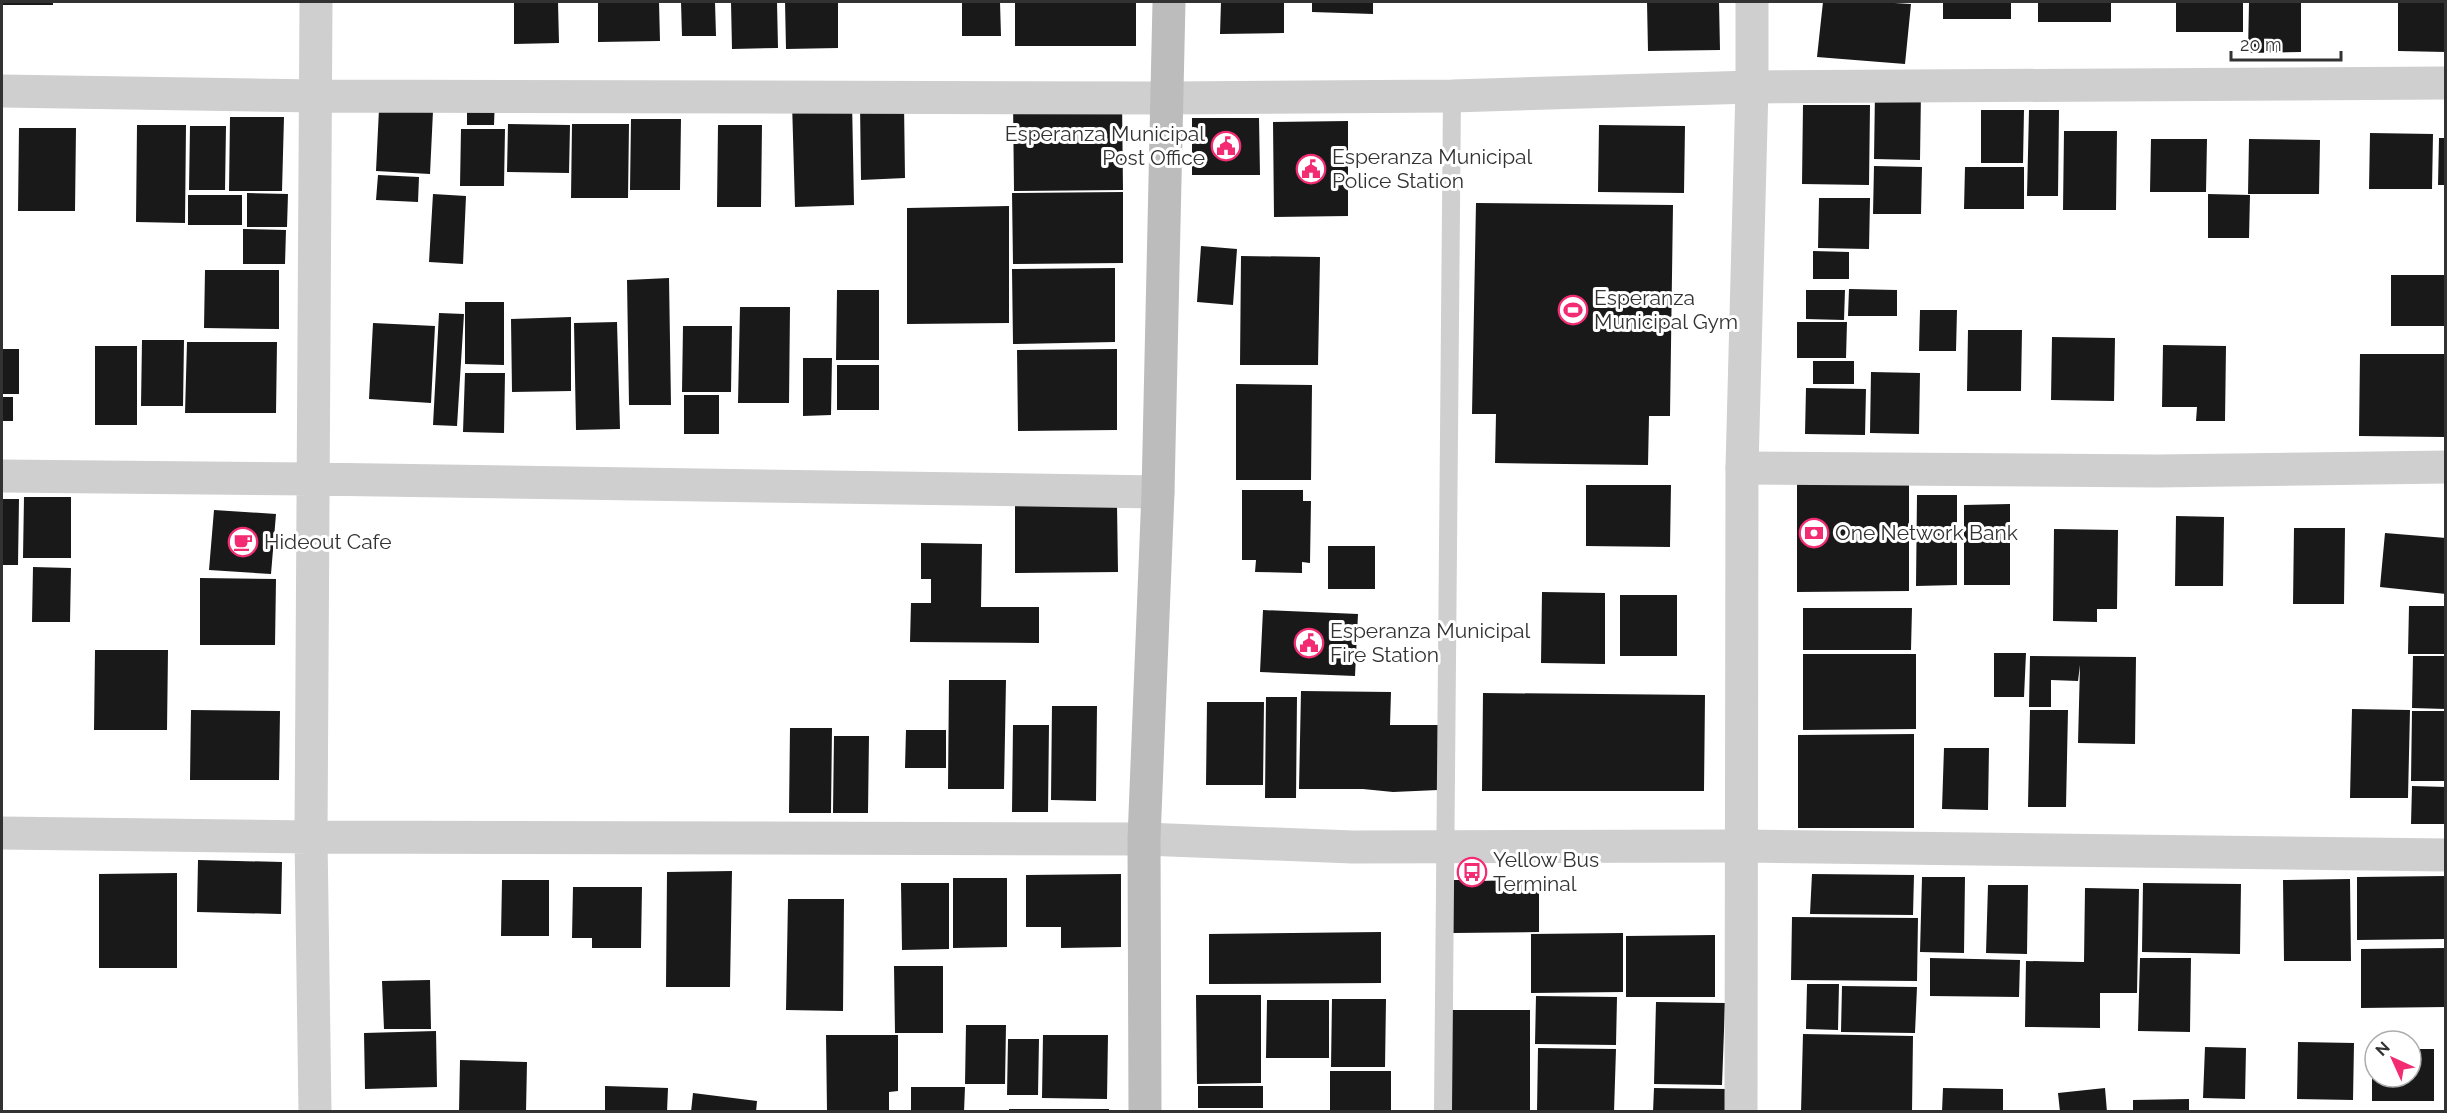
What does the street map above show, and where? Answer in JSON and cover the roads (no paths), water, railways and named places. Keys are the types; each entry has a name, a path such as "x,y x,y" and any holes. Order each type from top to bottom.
{"main road":[{"path":"1146,1112 1144,839 1158,492 1169,2"}],"street":[{"path":"315,1112 311,837 316,2"},
{"path":"1741,1112 1742,468 1752,87 1752,2"},
{"path":"2,91 315,96 1167,98 1452,96 1752,87 2445,83"},
{"path":"1742,468 2157,471 2445,467"},
{"path":"2,476 1158,492"},
{"path":"2,832 311,837 1144,839 1353,847 1743,846 2445,855"}],"lane":[{"path":"1443,1112 1452,96"}],"place":[{"name":"Esperanza Municipal Post Office","path":"1226,146"},
{"name":"Esperanza Municipal Police Station","path":"1311,169"},
{"name":"Esperanza Municipal Gym","path":"1573,310"},
{"name":"One Network Bank","path":"1814,533"},
{"name":"Hideout Cafe","path":"243,542"},
{"name":"Esperanza Municipal Fire Station","path":"1309,643"},
{"name":"Yellow Bus Terminal","path":"1472,872"}]}
